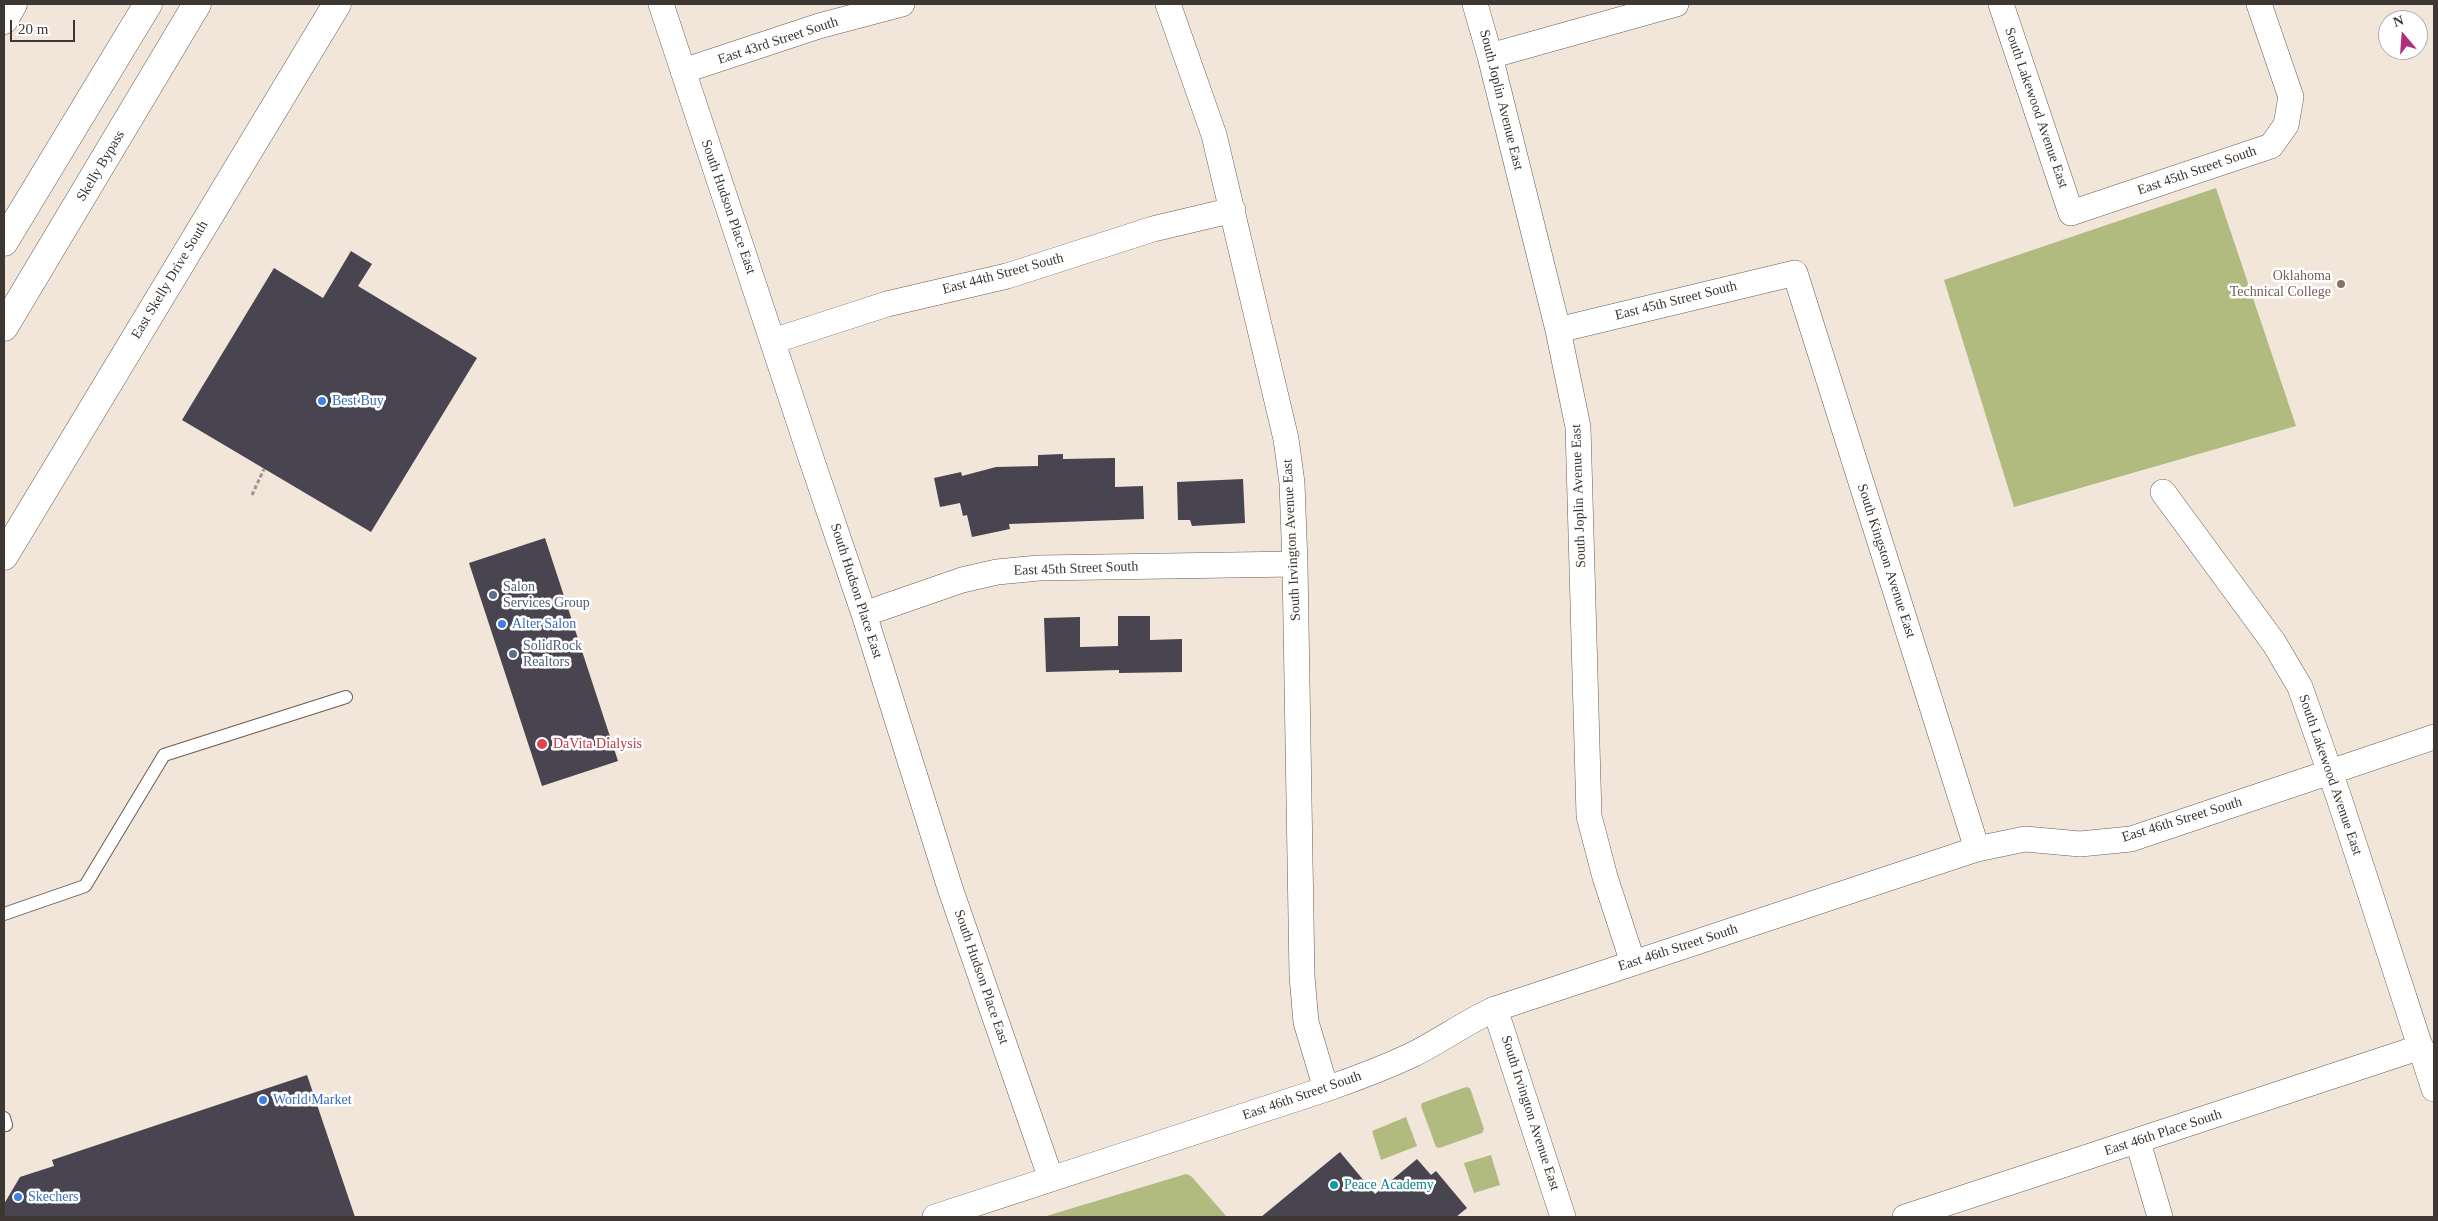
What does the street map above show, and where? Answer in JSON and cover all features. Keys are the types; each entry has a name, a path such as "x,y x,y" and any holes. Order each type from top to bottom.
{"main road":[{"path":"4,20 13,4"},
{"path":"4,242 148,4"},
{"name":"Skelly Bypass","path":"4,328 197,4"},
{"name":"East Skelly Drive South","path":"4,556 337,4"}],"street":[{"name":"South Hudson Place East","path":"662,4 864,614 950,888 1051,1179"},
{"name":"East 43rd Street South","path":"683,71 819,26 902,4"},
{"name":"South Irvington Avenue East","path":"1168,4 1214,135 1286,439 1292,483 1295,564 1302,976 1306,1022 1326,1089"},
{"name":"South Joplin Avenue East","path":"1475,4 1490,56 1558,330 1578,426 1589,816 1605,876 1633,963"},
{"path":"1490,56 1676,4"},
{"name":"South Lakewood Avenue East","path":"2001,4 2071,213"},
{"name":"East 45th Street South","path":"2071,213 2271,146 2286,125 2291,97 2259,4"},
{"name":"East 44th Street South","path":"773,342 887,304 1007,276 1153,229 1233,210"},
{"name":"East 45th Street South","path":"1558,330 1794,273"},
{"name":"South Kingston Avenue East","path":"1794,273 1978,849"},
{"name":"South Lakewood Avenue East","path":"2163,492 2291,669 2330,772 2434,1089"},
{"name":"East 45th Street South","path":"864,614 962,580 997,572 1039,568 1295,564"},
{"name":"East 46th Street South","path":"936,1217 1326,1089 1413,1054 1469,1021 1495,1009 1978,849 2025,839 2080,844 2132,839 2434,737"},
{"name":"South Irvington Avenue East","path":"1495,1009 1564,1217"},
{"name":"East 46th Place South","path":"1905,1217 2138,1142 2420,1047"},
{"path":"2138,1142 2160,1217"}],"lane":[{"path":"4,914 85,886 164,755 346,697"}],"path":[{"path":"252,495 264,469"}],"green space":[{"path":"2216,188 2296,426 2014,507 1944,280"},
{"path":"1466,1087 1470,1088 1484,1129 1482,1133 1439,1148 1436,1147 1421,1106 1422,1103"},
{"path":"1406,1117 1417,1146 1381,1160 1372,1131"},
{"path":"1491,1155 1500,1185 1474,1193 1464,1163"},
{"path":"1186,1174 1191,1176 1227,1217 1043,1217"}],"building":[{"name":"Best Buy","path":"351,251 372,264 358,286 477,358 371,532 182,420 274,268 323,298"},
{"path":"1063,454 1063,459 1115,458 1115,487 1143,486 1144,519 1009,524 1010,529 972,537 967,515 963,516 960,503 940,507 934,478 961,472 962,476 996,467 1038,466 1038,455"},
{"path":"1243,479 1245,523 1192,526 1190,520 1178,520 1177,482"},
{"path":"545,538 618,761 542,786 469,563"},
{"path":"1118,616 1150,616 1150,640 1182,639 1182,672 1119,673 1119,670 1046,672 1044,618 1080,617 1080,647 1118,646"},
{"path":"307,1075 355,1217 4,1217 4,1204 20,1177 54,1166 52,1160"},
{"name":"Peace Academy","path":"1340,1152 1375,1194 1417,1159 1431,1175 1436,1171 1467,1208 1456,1217 1261,1217"}],"place":[{"name":"Oklahoma Technical College","path":"2341,284"},
{"name":"Best Buy","path":"322,401"},
{"name":"Salon Services Group","path":"493,595"},
{"name":"Alter Salon","path":"502,624"},
{"name":"SolidRock Realtors","path":"513,654"},
{"name":"DaVita Dialysis","path":"542,744"},
{"name":"World Market","path":"263,1100"},
{"name":"Peace Academy","path":"1334,1185"},
{"name":"Skechers","path":"18,1197"}]}
